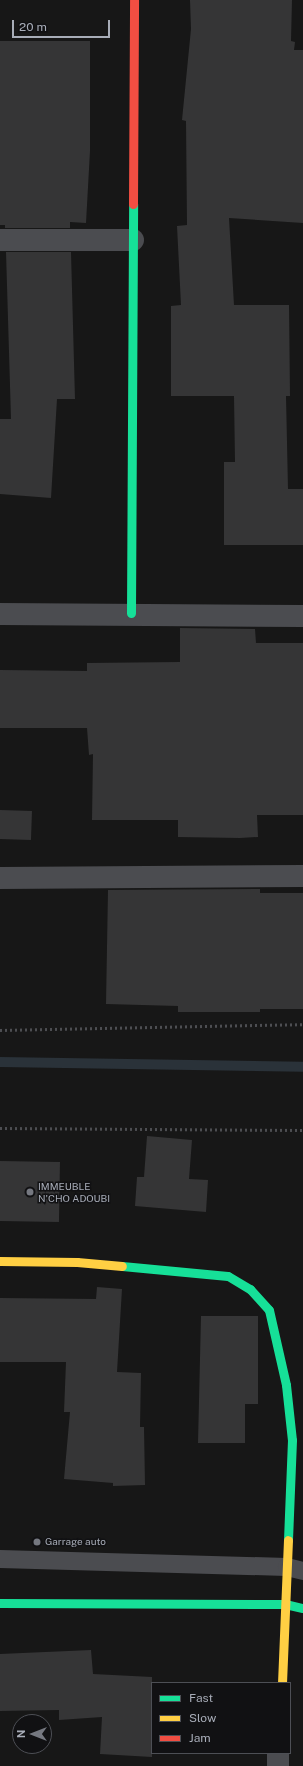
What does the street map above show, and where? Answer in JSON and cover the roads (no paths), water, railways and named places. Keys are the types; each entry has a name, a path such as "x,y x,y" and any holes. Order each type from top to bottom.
{"street":[{"path":"131,613 134,0"},
{"path":"0,240 133,240"},
{"path":"0,614 131,613 303,616"},
{"path":"0,878 303,876"},
{"path":"0,1261 77,1262 228,1276 250,1289 269,1310 286,1385 292,1440 295,1569 285,1604 282,1682"},
{"path":"0,1603 285,1604 303,1608"},
{"path":"278,1754 278,1766"}],"lane":[{"path":"0,1559 295,1569"}],"waterway":[{"path":"0,1062 303,1067"}],"place":[{"name":"IMMEUBLE N'CHO ADOUBI","path":"30,1192"},
{"name":"Garrage auto","path":"37,1542"}]}
